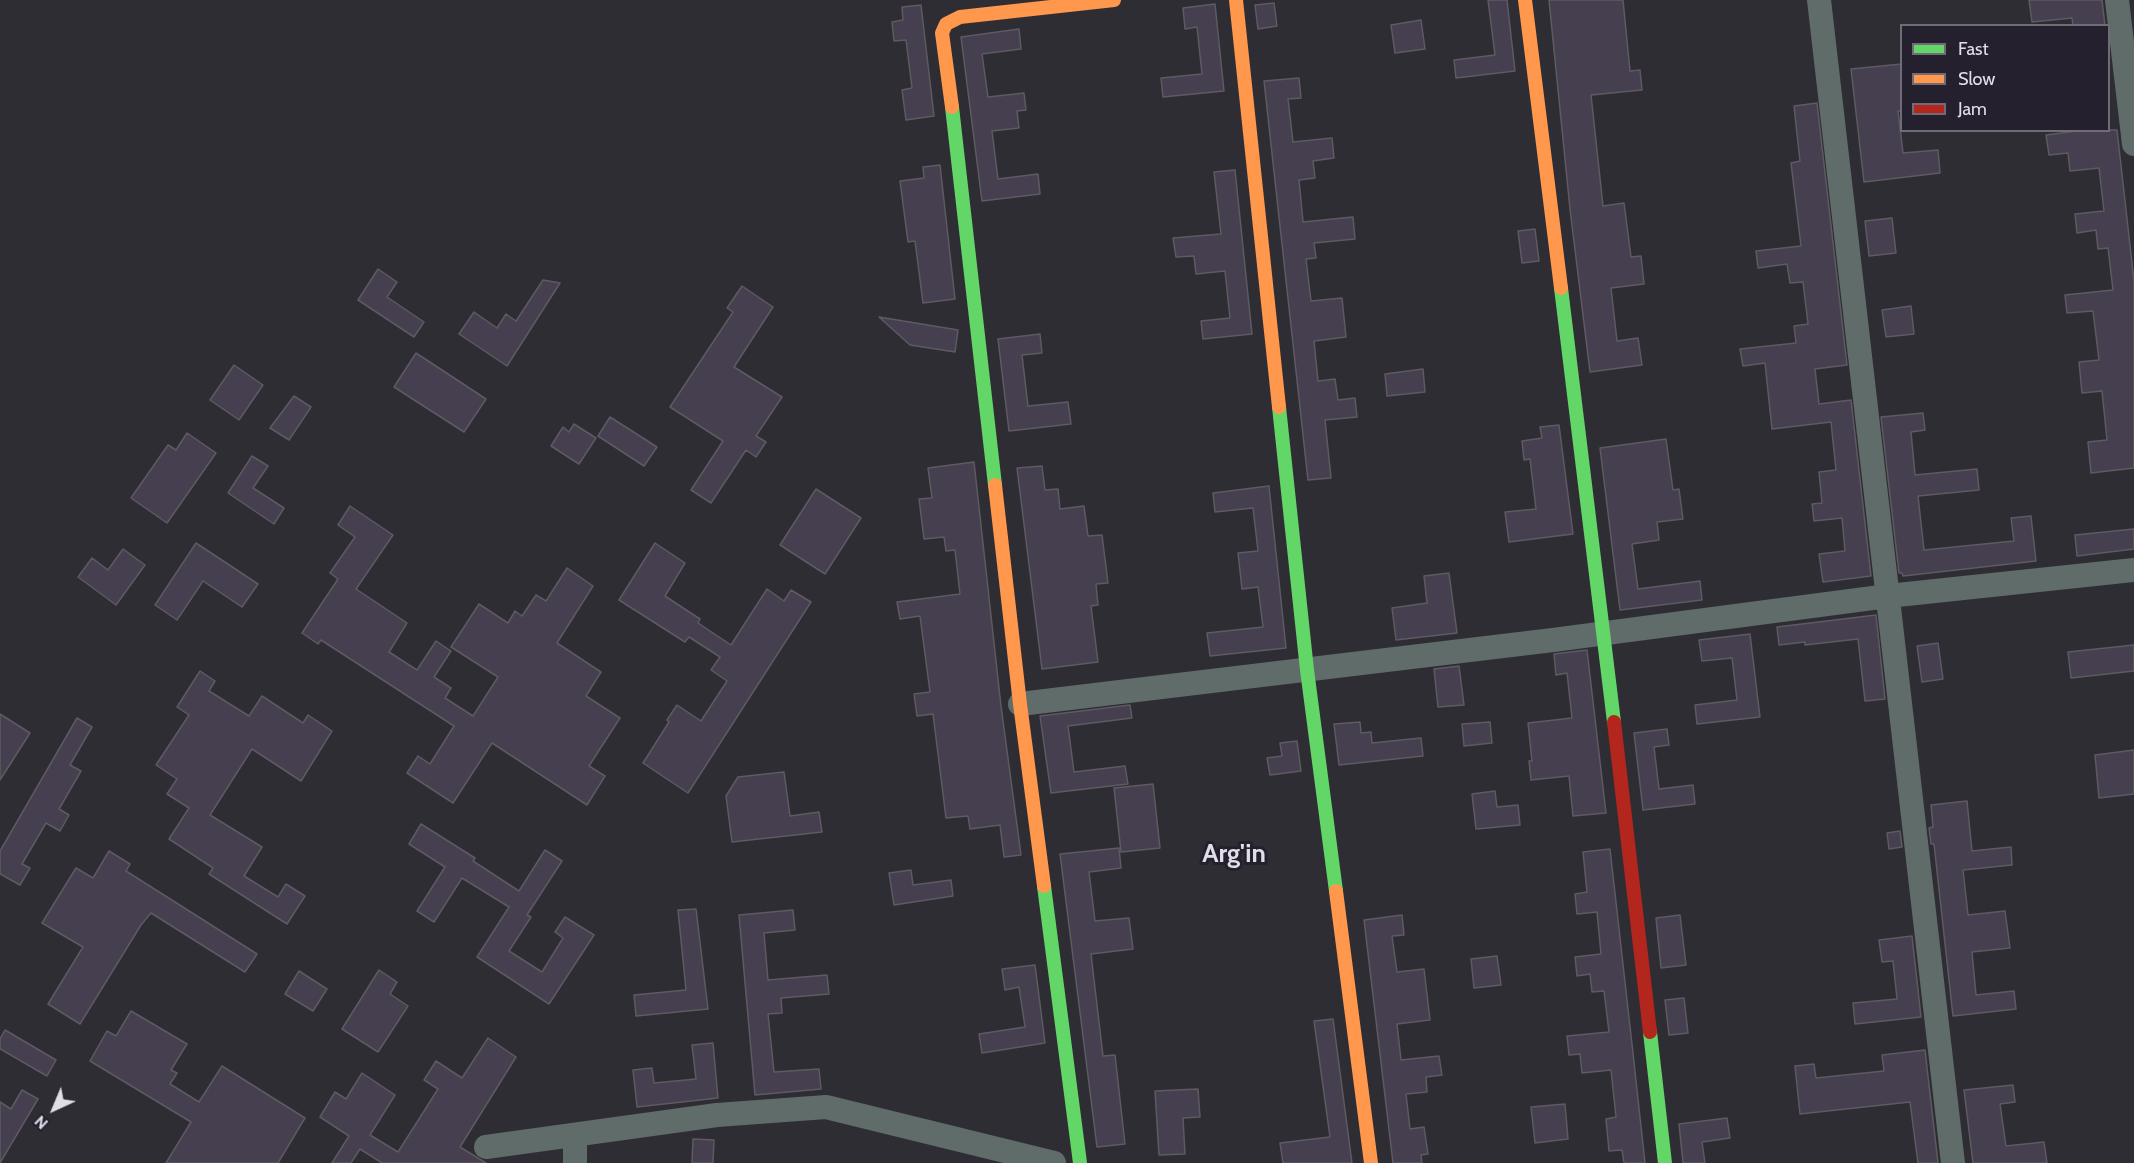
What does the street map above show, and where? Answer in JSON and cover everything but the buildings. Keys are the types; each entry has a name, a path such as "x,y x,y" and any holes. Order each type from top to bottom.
{"street":[{"path":"1080,1163 1020,704 958,152 942,33 946,24 960,17 1114,0"},
{"path":"1236,0 1307,670 1371,1163"},
{"path":"1525,0 1604,634 1665,1163"},
{"path":"1819,0 1953,1163"},
{"path":"2117,0 2134,144"},
{"path":"1020,704 1604,634 1888,596 2134,570"},
{"path":"486,1147 717,1115 826,1107 1054,1163"},
{"path":"575,1135 575,1163"}],"traffic: fast":[{"path":"952,107 995,485"},
{"path":"1561,288 1614,722"},
{"path":"1279,407 1307,670 1336,891"},
{"path":"1044,886 1080,1163"},
{"path":"1650,1032 1665,1163"}],"traffic: slow":[{"path":"952,107 942,33 946,24 960,17 1114,0"},
{"path":"1236,0 1279,407"},
{"path":"1525,0 1561,288"},
{"path":"995,485 1044,886"},
{"path":"1336,891 1371,1163"}],"traffic: jam":[{"path":"1614,722 1650,1032"}],"district":[{"name":"Arg'in","path":"1234,854"}]}
